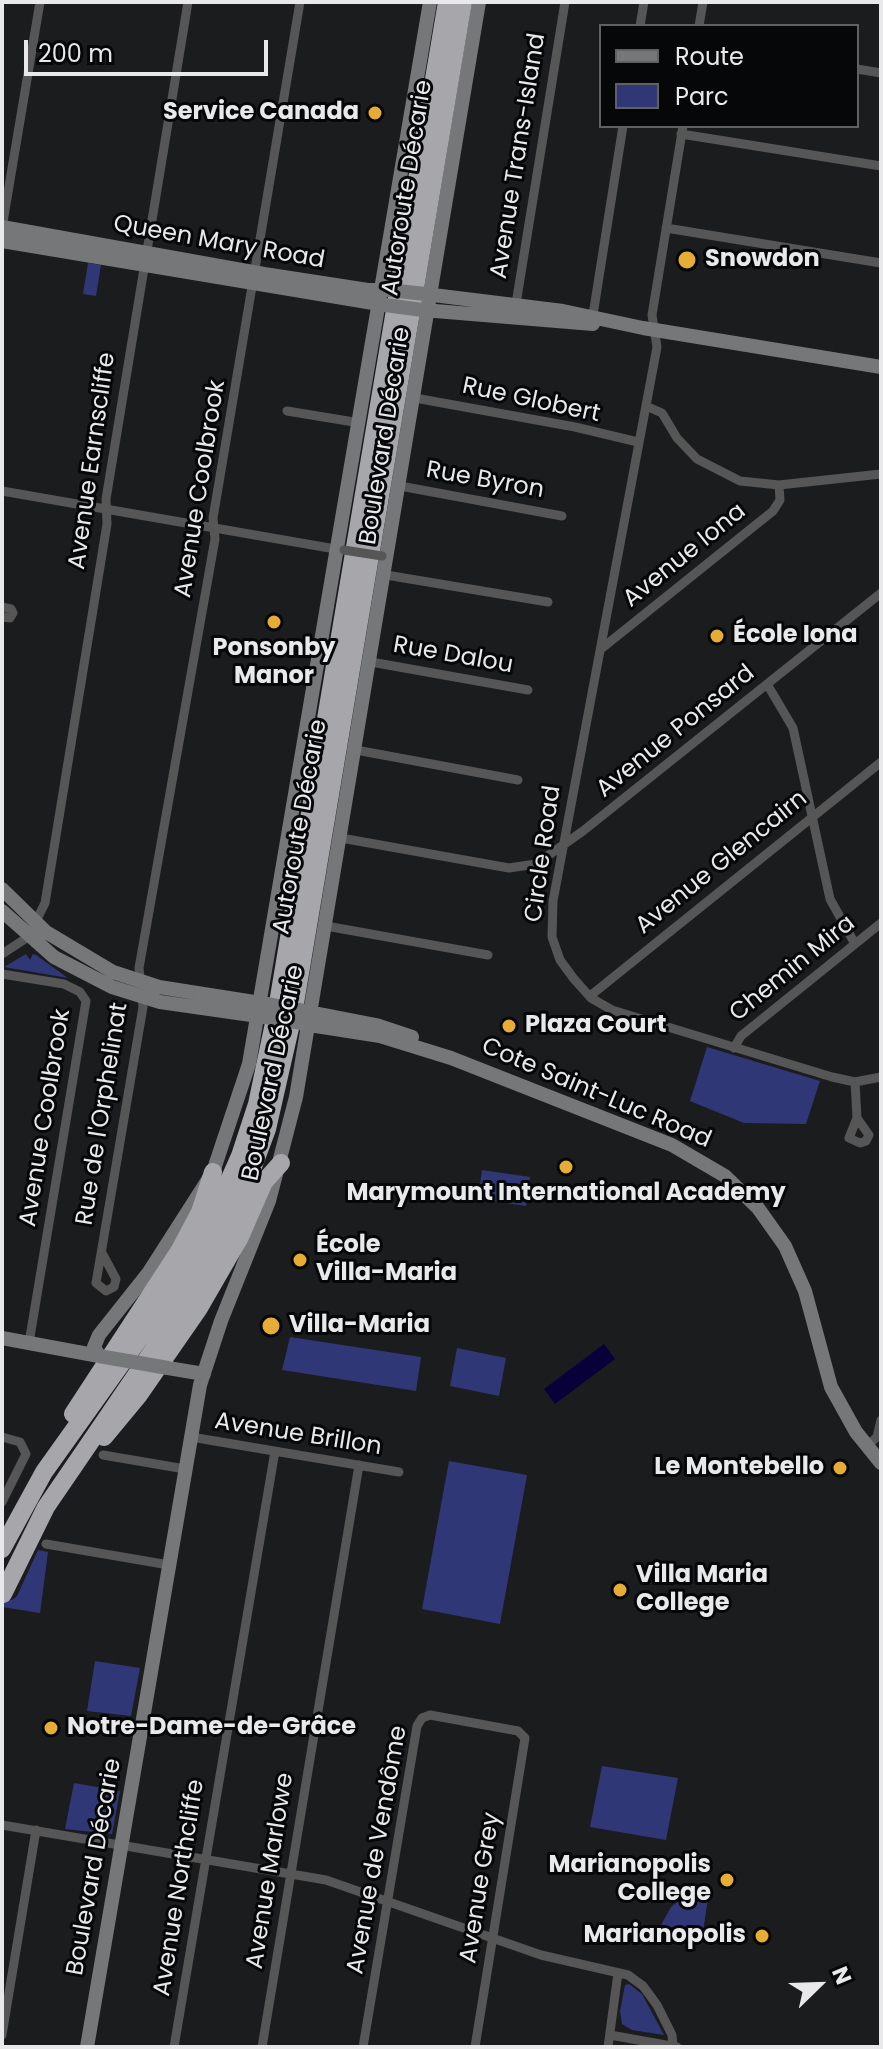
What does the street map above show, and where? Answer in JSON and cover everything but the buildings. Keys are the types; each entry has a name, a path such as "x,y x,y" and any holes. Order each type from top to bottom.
{"highway":[{"name":"Autoroute Décarie","path":"2,1549 58,1453 201,1244 236,1165 257,1104 277,1009 447,2"},
{"name":"Autoroute Décarie","path":"3,1594 46,1507 173,1321 213,1255 251,1174 275,1099 307,937 463,2"},
{"path":"46,1507 138,1396 181,1336 224,1266 264,1182 281,1163"},
{"path":"58,1453 78,1403 180,1250 200,1212 213,1172"}],"main road":[{"name":"Boulevard Décarie","path":"99,1356 94,1347 96,1339 149,1272 213,1172 239,1099 263,1010 360,423 384,298 430,2"},
{"name":"Boulevard Décarie","path":"87,2047 185,1469 204,1374 281,1163 326,926 386,575 385,557 415,398 426,302 479,2"},
{"name":"Queen Mary Road","path":"2,228 145,259 254,278 384,298 592,320 881,367"},
{"name":"Queen Mary Road","path":"2,241 145,259"},
{"name":"Cote Saint-Luc Road","path":"2,889 32,931 83,974 142,997 263,1010"},
{"name":"Cote Saint-Luc Road","path":"2,911 89,961 139,981 263,1010 402,1032 451,1058 678,1148 705,1162 743,1192 770,1223 793,1261 831,1387 881,1463"},
{"name":"Boulevard Décarie","path":"81,1353 84,1340 127,1299"},
{"path":"2,1338 204,1374"}],"street":[{"path":"2,228 40,2"},
{"name":"Avenue Earnscliffe","path":"32,931 45,903 107,524 105,509 188,2"},
{"name":"Avenue Coolbrook","path":"139,981 300,2"},
{"name":"Avenue Trans-Island","path":"515,311 565,2"},
{"path":"640,24 644,2"},
{"path":"699,24 703,2"},
{"path":"859,69 881,73"},
{"path":"592,320 623,128"},
{"path":"682,130 881,166"},
{"name":"Circle Road","path":"682,130 652,315 657,347 551,911 552,937 565,967 590,996 618,1013 855,1082 881,1077"},
{"path":"666,228 881,263"},
{"name":"Rue Globert","path":"415,398 577,427 596,435 638,442"},
{"path":"646,406 659,410 684,447 710,468 740,481 779,485 881,474"},
{"path":"287,411 360,423"},
{"name":"Avenue Iona","path":"600,650 773,511 780,500 779,485"},
{"name":"Rue Byron","path":"400,486 562,516"},
{"path":"2,491 385,557"},
{"path":"386,575 548,602"},
{"name":"Avenue Ponsard","path":"341,838 509,868 536,864 564,846 881,593"},
{"path":"2,607 11,609 13,613 10,618 2,617"},
{"name":"Rue Dalou","path":"371,662 528,690"},
{"path":"767,684 793,728 834,910 855,944"},
{"path":"356,750 518,780"},
{"name":"Avenue Glencairn","path":"590,996 881,762"},
{"name":"Chemin Mira","path":"734,1048 741,1036 881,923"},
{"path":"326,926 488,955"},
{"path":"2,954 32,931"},
{"name":"Avenue Coolbrook","path":"2,974 64,984 83,995 86,1005 29,1343"},
{"name":"Rue de l'Orphelinat","path":"102,1253 142,997 139,981"},
{"path":"855,1082 857,1118"},
{"path":"867,1446 877,1437 881,1420"},
{"path":"2,1437 20,1442 26,1454 2,1502"},
{"name":"Avenue Brillon","path":"191,1437 399,1472"},
{"name":"Avenue Northcliffe","path":"174,2047 275,1451"},
{"path":"103,1455 185,1469"},
{"name":"Avenue Marlowe","path":"262,2047 359,1465"},
{"path":"46,1544 169,1565"},
{"name":"Avenue de Vendôme","path":"363,2047 420,1719 430,1715 518,1731 524,1736"},
{"name":"Avenue Grey","path":"475,2047 524,1736"},
{"path":"2,1825 336,1883 556,1959 634,1978 645,1988 672,2035 675,2047 610,2035"},
{"path":"2,2035 36,1830"},
{"path":"608,2047 618,1973"}],"green space":[{"path":"88,263 101,265 96,296 83,294"},
{"path":"26,954 30,960 33,954 36,955 68,978 4,967"},
{"path":"707,1047 820,1081 806,1124 744,1123 690,1101"},
{"path":"482,1170 530,1177 526,1206 478,1199"},
{"path":"290,1337 421,1357 416,1391 282,1370"},
{"path":"457,1348 506,1358 499,1396 450,1386"},
{"path":"449,1461 527,1475 500,1624 422,1609"},
{"path":"38,1550 48,1552 40,1613 2,1607 2,1596 12,1600 17,1596"},
{"path":"95,1661 140,1668 131,1716 87,1711"},
{"path":"602,1766 678,1778 666,1840 590,1827"},
{"path":"74,1783 120,1791 112,1834 65,1829"},
{"path":"689,1892 708,1899 702,1938 675,1934 676,1927 660,1927 671,1907"},
{"path":"629,1984 642,1994 664,2035 632,2030 622,2024 620,2011 625,1985"}],"shaded area":[{"path":"604,1344 615,1359 555,1404 544,1389"}],"place":[{"name":"Service Canada","path":"375,113"},
{"name":"Snowdon","path":"687,260"},
{"name":"Ponsonby Manor","path":"274,622"},
{"name":"École Iona","path":"717,636"},
{"name":"Plaza Court","path":"509,1026"},
{"name":"Marymount International Academy","path":"566,1167"},
{"name":"École Villa-Maria","path":"300,1260"},
{"name":"Villa-Maria","path":"271,1326"},
{"name":"Le Montebello","path":"840,1468"},
{"name":"Villa Maria College","path":"620,1590"},
{"name":"Notre-Dame-de-Grâce","path":"51,1728"},
{"name":"Marianopolis College","path":"727,1880"},
{"name":"Marianopolis","path":"762,1936"}]}
